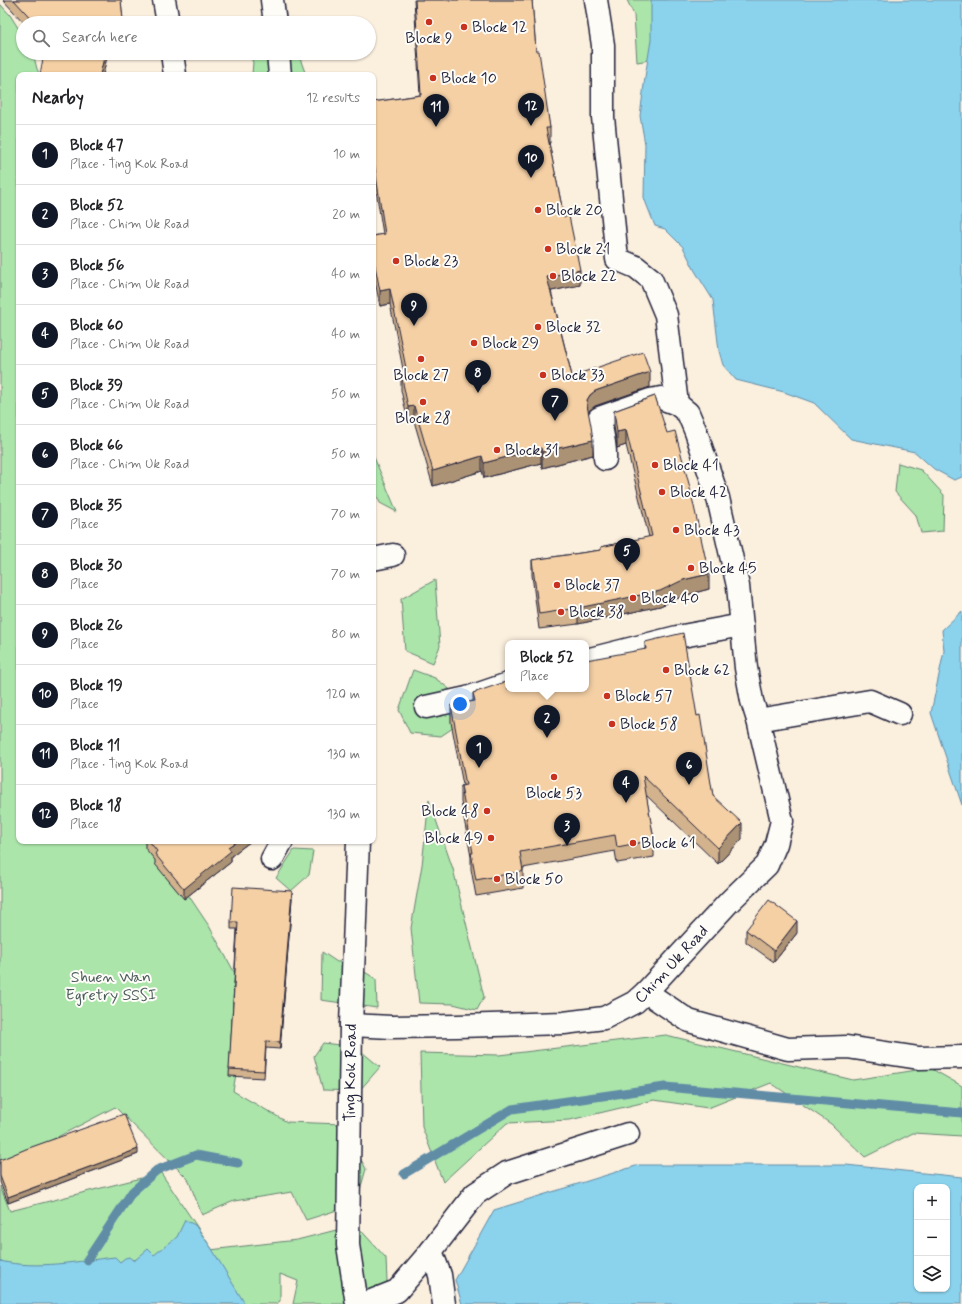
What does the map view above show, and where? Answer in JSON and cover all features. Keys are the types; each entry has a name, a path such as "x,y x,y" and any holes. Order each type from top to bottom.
{"street":[{"path":"164,0 167,16"},
{"path":"272,0 274,16"},
{"path":"596,0 604,45 603,117 617,259 636,267 651,279 666,315 677,404 661,398 650,400 598,418 603,437 605,459"},
{"path":"173,60 175,72"},
{"path":"279,60 280,72"},
{"name":"Chim Uk Road","path":"351,1025 390,1027 457,1026 564,1023 604,1018 635,1002 646,992 729,902 767,865 776,844 782,821 758,720 752,701 746,668 738,586 718,498 696,432 688,412 677,404"},
{"path":"589,659 677,637 742,625"},
{"path":"426,707 467,698 505,685"},
{"path":"758,720 870,701 900,714"},
{"name":"Ting Kok Road","path":"357,1304 348,1245 351,1025 358,844"},
{"path":"646,992 689,1021 788,1049 847,1047 918,1058 962,1057"},
{"path":"364,1304 397,1291 475,1194 507,1173 628,1134"},
{"path":"431,1250 440,1275 444,1304"}],"green space":[{"path":"627,0 667,0 663,58 637,62 634,15"},
{"name":"Shuen Wan Egretry SSSI","path":"0,4 16,25 16,60 35,60 38,72 16,72 16,844 154,844 209,926 249,1001 233,1091 287,1122 342,1124 366,1169 356,1204 306,1220 292,1192 234,1201 202,1215 188,1179 115,1107 0,1167"},
{"path":"252,60 301,60 305,72 252,72"},
{"path":"376,462 397,512 380,503 376,494"},
{"path":"898,463 921,470 944,495 943,531 921,533 916,515 895,492"},
{"path":"435,580 440,646 433,663 405,651 401,599"},
{"path":"413,670 435,678 478,711 441,736 410,733 399,710"},
{"path":"429,800 453,869 484,997 477,1010 453,1004 419,1003 411,928 422,865"},
{"path":"294,850 313,851 309,875 291,891 276,878"},
{"path":"322,952 337,962 347,961 376,979 377,1008 321,1000"},
{"path":"666,1035 853,1080 930,1068 962,1086 962,1136 913,1133 865,1157 831,1124 771,1083 708,1108 654,1100 570,1120 507,1123 443,1182 422,1127 420,1053 499,1055"},
{"path":"323,1043 356,1047 380,1067 359,1091 323,1090 314,1056"},
{"path":"161,1173 212,1249 0,1278 0,1186 10,1211"},
{"path":"356,1225 386,1258 388,1304 293,1304 298,1281 280,1274 280,1301 276,1304 220,1304 210,1250 297,1240"}],"water":[{"path":"651,0 962,0 962,477 954,480 934,469 915,452 851,439 814,403 784,392 736,380 723,365 719,351 713,300 695,271 683,247 665,229 655,226 644,198 645,144 640,116 651,40"},
{"path":"962,611 962,805 931,713 944,651 942,630"},
{"path":"639,1165 846,1165 962,1177 962,1304 462,1304 455,1280 494,1210"},
{"path":"185,1220 195,1225 212,1249 245,1304 0,1304 0,1261 14,1264 43,1265 115,1257 120,1262 129,1257 134,1261 148,1249 154,1255 177,1237"}],"building":[{"path":"14,0 121,0 123,16 29,16"},
{"path":"415,0 532,0 536,51 539,51 550,128 546,128 564,217 569,216 580,270 547,277 572,376 643,352 650,372 595,391 590,395 587,400 587,405 593,440 542,452 541,448 484,463 482,456 433,471 414,406 408,407 401,374 407,373 390,289 380,291 376,271 376,236 385,234 376,176 376,102 421,95"},
{"path":"43,60 103,60 101,72 41,72"},
{"path":"655,396 667,433 675,431 689,484 709,574 683,580 660,591 578,608 539,614 532,560 601,550 601,547 652,536 626,430 617,432 614,411"},
{"path":"683,633 697,716 700,715 713,796 742,823 718,848 643,776 654,840 617,847 615,835 520,852 523,871 476,880 471,853 473,853 461,786 466,785 451,705 475,701 473,693 505,682 505,692 589,692 589,659 646,649 645,642"},
{"path":"151,844 232,844 228,847 231,851 184,889 155,854 157,851"},
{"path":"233,887 292,891 280,1042 266,1041 264,1071 229,1069 238,922 231,922"},
{"path":"769,900 797,921 774,951 746,930"},
{"path":"124,1114 138,1149 8,1197 0,1176 0,1160 26,1149"}],"waterway":[{"path":"404,1174 512,1109 665,1087 962,1113"},
{"path":"87,1260 132,1192 157,1170 196,1155 238,1163"}],"place":[{"name":"Block 9","path":"429,22"},
{"name":"Block 12","path":"464,27"},
{"name":"Block 10","path":"433,78"},
{"name":"Block 18","path":"531,126"},
{"name":"Block 11","path":"436,127"},
{"name":"Block 19","path":"531,178"},
{"name":"Block 20","path":"538,210"},
{"name":"Block 21","path":"548,249"},
{"name":"Block 23","path":"396,261"},
{"name":"Block 22","path":"553,276"},
{"name":"Block 26","path":"414,326"},
{"name":"Block 32","path":"538,327"},
{"name":"Block 29","path":"474,343"},
{"name":"Block 27","path":"421,359"},
{"name":"Block 33","path":"543,375"},
{"name":"Block 30","path":"478,393"},
{"name":"Block 28","path":"423,402"},
{"name":"Block 35","path":"555,421"},
{"name":"Block 31","path":"497,450"},
{"name":"Block 41","path":"655,465"},
{"name":"Block 42","path":"662,492"},
{"name":"Block 43","path":"676,530"},
{"name":"Block 45","path":"691,568"},
{"name":"Block 39","path":"627,571"},
{"name":"Block 37","path":"557,585"},
{"name":"Block 40","path":"633,598"},
{"name":"Block 38","path":"561,612"},
{"name":"Block 62","path":"666,670"},
{"name":"Block 57","path":"607,696"},
{"name":"Block 58","path":"612,724"},
{"name":"Block 52","path":"547,738"},
{"name":"Block 47","path":"479,768"},
{"name":"Block 53","path":"554,777"},
{"name":"Block 66","path":"689,785"},
{"name":"Block 60","path":"626,803"},
{"name":"Block 48","path":"487,811"},
{"name":"Block 49","path":"491,838"},
{"name":"Block 61","path":"633,843"},
{"name":"Block 56","path":"567,846"},
{"name":"Block 50","path":"497,879"}]}
